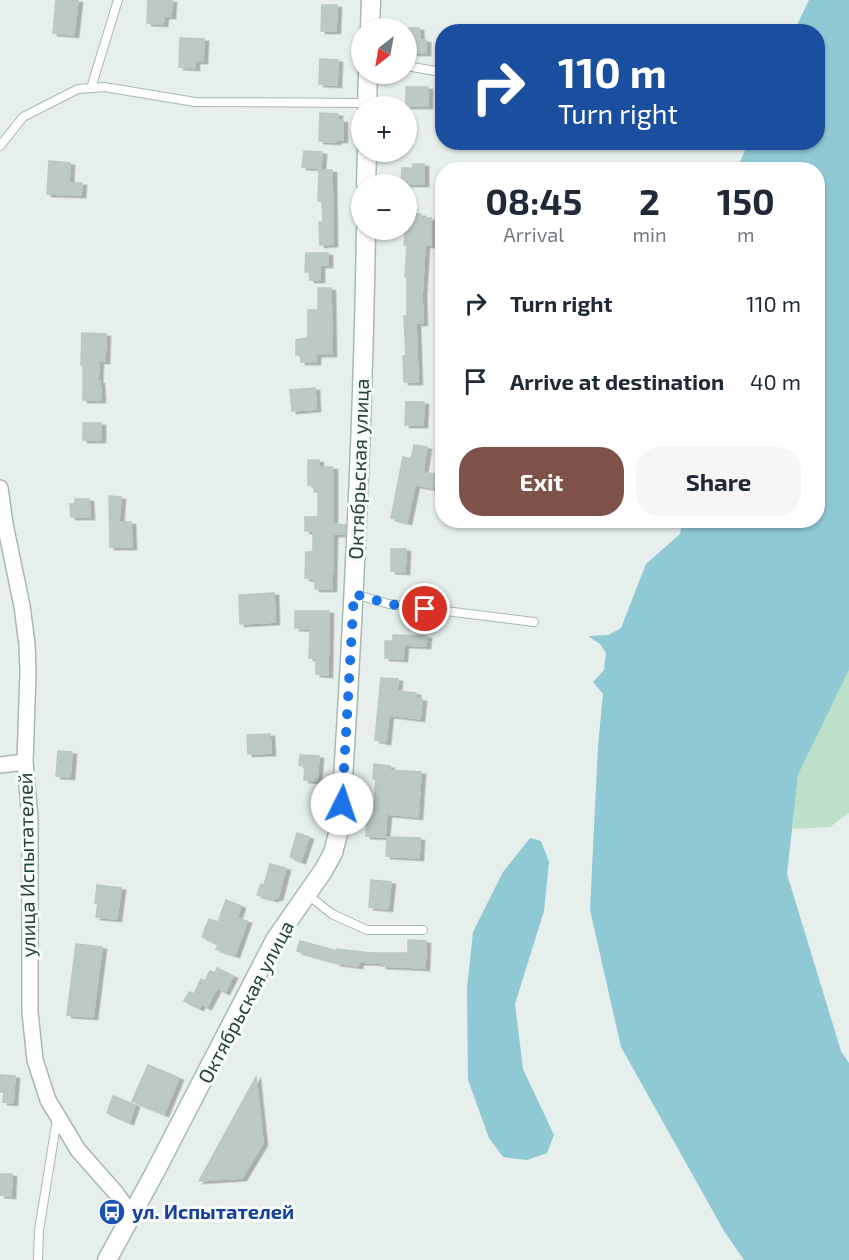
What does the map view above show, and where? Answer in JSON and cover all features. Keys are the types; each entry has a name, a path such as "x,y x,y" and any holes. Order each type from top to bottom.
{"street":[{"path":"370,18 371,0"},
{"name":"Октябрьская улица","path":"106,1260 154,1174 276,940 333,853 340,826 360,475 366,240"},
{"name":"улица Испытателей","path":"0,488 4,524 22,606 27,644 25,762 30,819 30,1012 35,1060 48,1100 78,1150 131,1214"},
{"path":"0,765 25,762"}],"lane":[{"path":"91,88 118,0"},
{"path":"417,68 435,71"},
{"path":"0,146 23,117 78,89 104,87 195,102 351,105"},
{"path":"354,594 389,604 534,622"},
{"path":"307,894 332,914 367,930 423,930"},
{"path":"38,1260 39,1230 57,1115"}],"green space":[{"path":"849,670 849,813 830,827 792,829 798,775"}],"water":[{"path":"809,0 849,0 849,670 798,775 787,874 841,1051 849,1063 849,1260 744,1260 724,1231 621,1047 590,910 598,746 603,694 593,682 604,670 606,653 600,644 588,636 608,635 621,628 646,564 680,534 681,528 825,528 825,162 740,162 745,150 825,150 825,24 797,24"},
{"path":"530,838 541,841 549,862 544,911 515,1004 523,1069 554,1135 547,1153 527,1160 503,1157 489,1138 468,1080 467,988 473,932 503,872"}],"building":[{"path":"56,0 78,0 74,35 53,33"},
{"path":"148,0 172,0 171,16 164,16 163,24 147,23"},
{"path":"322,5 337,5 336,31 321,31"},
{"path":"417,28 419,28 420,40 426,40 426,53 417,53"},
{"path":"180,38 204,39 203,61 195,61 195,68 179,67"},
{"path":"320,59 338,60 337,85 319,84"},
{"path":"406,87 428,87 428,106 417,106 417,96 406,96"},
{"path":"320,113 338,114 337,120 343,120 343,140 319,141"},
{"path":"304,151 322,152 321,168 302,167"},
{"path":"49,161 70,163 69,183 82,183 81,195 47,194"},
{"path":"413,164 424,164 424,184 417,184 417,174 402,174 402,168 413,168"},
{"path":"319,170 332,170 333,244 320,245 319,222 323,222 322,201 318,201"},
{"path":"417,214 421,214 421,218 431,218 431,245 425,245 423,323 416,323 418,382 404,382 407,245 404,245 404,240 417,240"},
{"path":"306,253 328,253 328,265 320,265 320,280 310,280 310,272 305,272"},
{"path":"318,288 331,288 332,354 316,354 316,362 301,362 301,355 296,355 296,340 308,338 308,310 318,310"},
{"path":"82,333 106,334 105,361 99,361 98,381 100,381 101,400 83,400"},
{"path":"315,388 316,409 292,411 290,390"},
{"path":"406,402 424,402 423,425 405,425"},
{"path":"83,423 101,423 101,440 83,440"},
{"path":"414,445 427,447 423,472 435,474 433,488 415,485 407,522 391,518 403,457 411,459"},
{"path":"308,460 319,460 319,467 333,467 333,524 346,525 345,534 333,534 332,589 315,589 315,579 305,578 306,552 313,552 313,531 305,531 305,517 318,517 318,492 314,492 314,485 308,485"},
{"path":"109,496 121,497 119,522 131,522 132,547 110,547"},
{"path":"75,499 89,499 90,517 71,517 70,504 75,504"},
{"path":"391,549 406,549 405,572 391,571"},
{"path":"274,593 275,622 240,624 239,595"},
{"path":"295,611 329,611 328,675 316,674 316,658 309,658 310,629 295,628"},
{"path":"393,635 427,636 426,646 404,645 403,659 385,658 385,641 393,641"},
{"path":"381,678 398,679 397,691 416,693 416,698 422,699 420,719 389,715 386,742 375,740"},
{"path":"270,734 271,753 248,754 247,735"},
{"path":"58,751 72,752 70,777 56,776"},
{"path":"300,755 319,756 317,781 304,780 305,766 299,765"},
{"path":"374,764 390,766 390,770 421,772 418,817 387,814 385,837 366,836 367,815 373,816 376,779 373,779"},
{"path":"297,833 309,837 301,861 290,857"},
{"path":"387,837 420,838 419,858 386,856"},
{"path":"270,864 286,868 278,898 274,897 274,899 257,895 261,884 264,885"},
{"path":"371,880 391,882 388,909 369,907"},
{"path":"97,885 121,888 117,919 96,917"},
{"path":"226,900 241,906 237,918 247,921 235,955 216,949 218,944 202,937 209,919 218,922"},
{"path":"408,940 426,941 425,968 382,966 382,963 359,962 358,966 336,963 297,951 300,941 337,951 337,949 371,953 408,953"},
{"path":"76,944 102,947 93,1017 67,1015"},
{"path":"217,968 233,976 225,992 217,988 207,1007 201,1004 199,1008 184,1001 189,992 194,994 201,979 205,981 210,971 215,973"},
{"path":"148,1065 179,1078 164,1114 132,1101"},
{"path":"0,1075 15,1076 13,1103 3,1102 4,1092 0,1092"},
{"path":"256,1077 263,1143 242,1178 199,1181"},
{"path":"113,1096 135,1105 129,1122 107,1113"},
{"path":"0,1174 12,1174 11,1196 0,1195"}],"place":[{"name":"ул. Испытателей","path":"112,1212"}],"route":[{"path":"342,804 354,594 389,604 425,609"}]}
